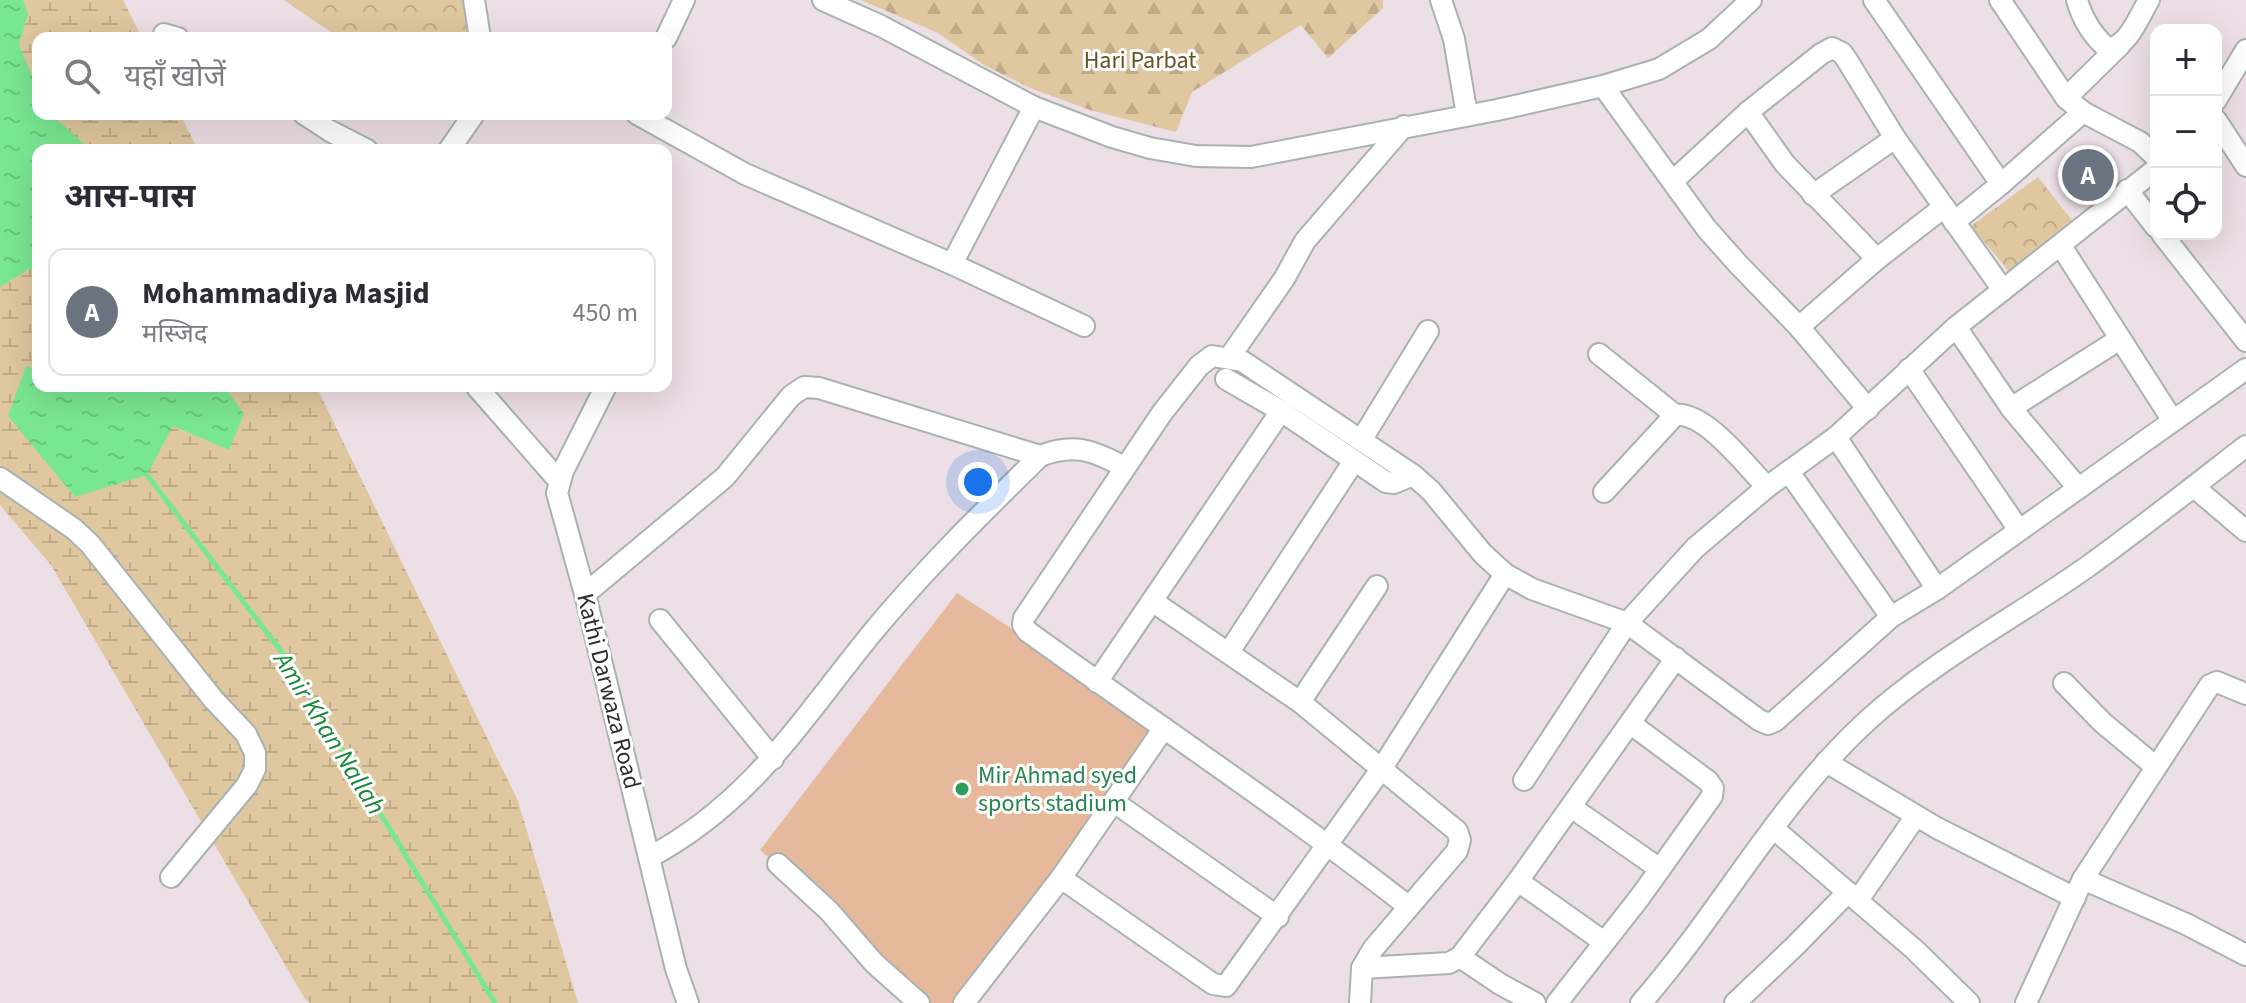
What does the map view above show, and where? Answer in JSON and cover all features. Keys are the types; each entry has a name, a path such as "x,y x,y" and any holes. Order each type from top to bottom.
{"street":[{"path":"474,0 479,32"},
{"path":"669,32 684,0"},
{"path":"823,0 881,26 1034,107 1112,137 1196,156 1251,157 1603,86 1659,69 1709,39 1742,3"},
{"path":"1441,0 1454,39 1467,115"},
{"path":"1874,0 2001,184"},
{"path":"2000,0 2066,98 2083,112 2120,129 2150,152"},
{"path":"2077,0 2098,40 2108,49 2120,45"},
{"path":"2066,98 2120,45 2149,0"},
{"path":"1673,181 1748,112 1832,48 1847,60 1895,138 2003,290"},
{"path":"2219,96 2243,62"},
{"path":"1603,86 1706,228 1799,327 1868,409"},
{"path":"952,264 1034,107"},
{"path":"1748,112 1785,164 1877,259"},
{"path":"1799,327 1877,259 2001,184 2083,112"},
{"path":"313,120 355,144"},
{"path":"453,144 470,120"},
{"path":"648,120 745,174 952,264 1084,326"},
{"path":"1229,358 1284,279 1305,241 1404,126"},
{"path":"2222,129 2246,166"},
{"path":"1813,195 1895,138"},
{"path":"1524,780 1627,623 1695,548 1767,487 1836,437 1956,327 2150,173"},
{"path":"2127,190 2150,219"},
{"path":"2167,240 2246,341"},
{"path":"2061,246 2173,421"},
{"path":"1956,327 2011,408 2078,488"},
{"path":"1362,439 1428,331"},
{"path":"2011,408 2120,339"},
{"path":"1599,354 1675,415 1690,415 1704,424 1767,487"},
{"path":"1408,906 1329,844 1097,682 1023,625 1024,618 1124,467 1199,366 1212,356 1242,361 1413,475 1431,491 1483,554 1505,574 1532,589 1627,623 1768,724 1891,617 1937,589 2246,369"},
{"path":"1909,369 2019,530"},
{"path":"1226,379 1281,411 1390,484 1413,475"},
{"path":"585,594 725,477 791,396 804,387 819,388 1040,456"},
{"path":"481,392 559,481 603,392"},
{"path":"1097,682 1281,411"},
{"path":"1604,492 1675,415"},
{"path":"1836,437 1937,589"},
{"path":"1641,1003 1773,828 1826,762 1869,719 1921,677 2086,567 2246,446"},
{"path":"650,857 709,820 749,784 936,561 1040,456 1059,449 1081,449 1101,454 1124,467"},
{"path":"1229,652 1354,461"},
{"path":"1789,472 1891,617"},
{"path":"0,478 74,529 90,544 213,699 246,734 255,753 255,769 247,785 171,877"},
{"name":"Kathi Darwaza Road","path":"559,481 557,493 560,509 585,594 676,969 688,1003"},
{"path":"2194,487 2246,531"},
{"path":"1061,878 1220,987 1231,982 1382,768 1505,574"},
{"path":"1300,702 1377,586"},
{"path":"1152,601 1300,702 1457,831 1460,840 1457,851 1373,949 1362,968 1360,1003"},
{"path":"660,620 773,759"},
{"path":"1362,968 1449,963 1460,957 1518,881 1676,658"},
{"path":"2026,1003 2083,879 2210,685 2217,682 2246,694"},
{"path":"2064,683 2103,723 2156,767"},
{"path":"1557,1003 1707,805 1713,788 1708,781 1631,724"},
{"path":"964,1003 1061,878 1164,728"},
{"path":"1826,762 1916,816 2075,898"},
{"path":"1114,802 1278,917"},
{"path":"1571,807 1660,869"},
{"path":"1735,1003 1853,896 1916,816"},
{"path":"1773,828 1940,972 1969,1003"},
{"path":"778,864 829,911 874,963 919,1003"},
{"path":"2083,879 2246,955"},
{"path":"1518,881 1604,942"},
{"path":"1460,957 1535,1003"}],"green space":[{"path":"0,0 123,0 139,32 32,32 32,120 183,120 195,144 32,144 32,392 319,392 518,801 578,1003 310,1003 305,999 51,565 0,505"},
{"path":"284,0 465,0 467,32 330,32"},
{"name":"Hari Parbat","path":"861,0 1383,0 1383,8 1328,58 1301,25 1192,92 1176,132 1090,110 1030,88 984,65 938,33"},
{"path":"2038,177 2074,223 2012,275 1971,226"}],"shaded area":[{"name":"Mir Ahmad syed sports stadium","path":"957,593 1164,728 952,1003 931,1003 760,850"}],"water":[{"path":"0,0 23,0 28,14 19,45 32,76 32,120 58,120 84,144 32,144 32,271 29,269 0,287"},
{"path":"26,366 32,368 32,392 228,392 244,414 229,450 173,426 147,475 75,497 8,416"}],"waterway":[{"name":"Amir Khan Nallah","path":"147,475 287,659 495,1003"}],"place":[{"name":"Mohammadiya Masjid","path":"2088,175"},
{"name":"Mir Ahmad syed sports stadium","path":"962,789"}]}
